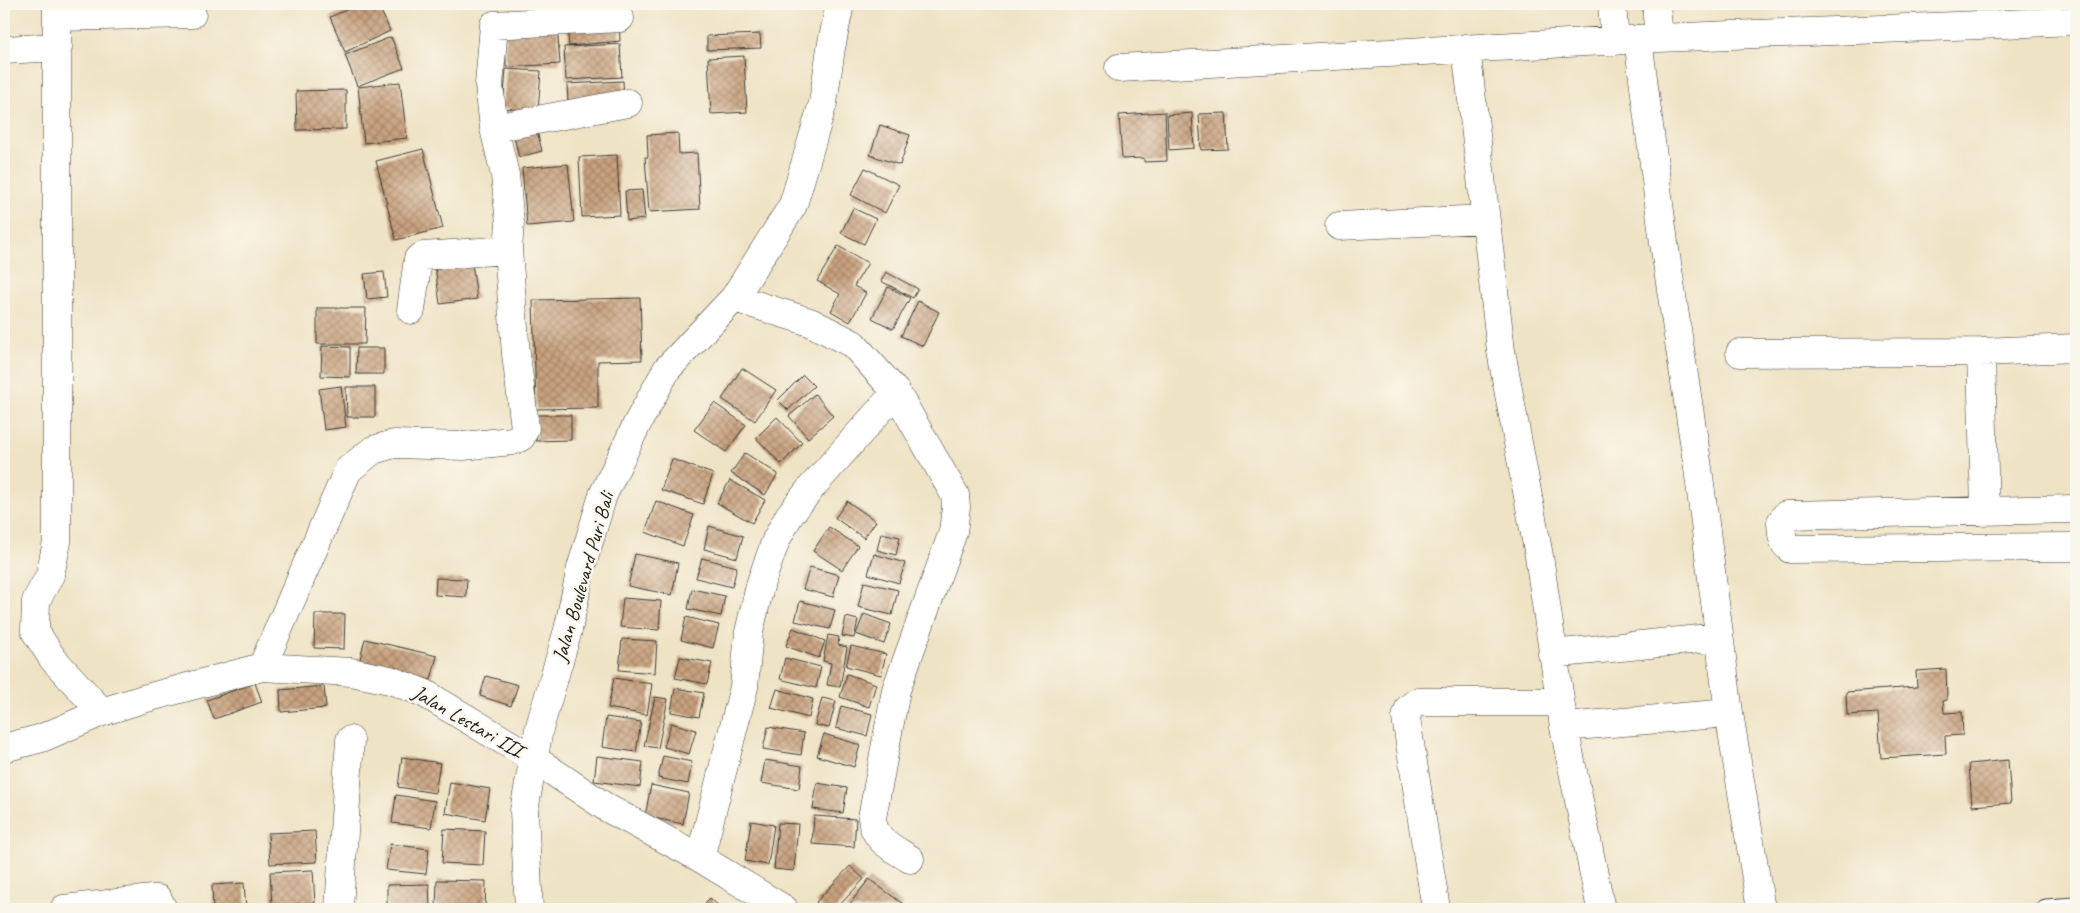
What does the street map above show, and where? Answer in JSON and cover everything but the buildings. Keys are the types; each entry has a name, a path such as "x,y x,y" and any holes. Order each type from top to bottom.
{"street":[{"path":"494,25 522,4"},
{"name":"Jalan Boulevard Puri Bali","path":"529,909 524,811 539,729 568,630 581,568 603,495 637,424 667,369 734,298 793,205 823,103 840,4"},
{"path":"1612,4 1637,39 1664,243 1698,468 1729,713 1761,909"},
{"path":"1637,39 1656,4"},
{"path":"102,712 53,659 35,631 36,601 50,575 57,542 57,10 192,14"},
{"path":"494,25 620,18"},
{"path":"1119,68 1637,39 2076,21"},
{"path":"262,667 341,484 348,470 356,462 373,450 394,444 463,446 512,441 521,437 525,428 516,354 508,250 510,223 506,175 494,128 489,85 494,25"},
{"path":"4,50 58,47"},
{"path":"1466,48 1501,351 1539,556 1562,714 1601,909"},
{"path":"494,128 628,103"},
{"path":"1339,226 1485,219"},
{"path":"411,310 418,258 423,256 508,250"},
{"path":"734,298 810,322 853,344 896,392 955,494 956,506 953,532 896,690 872,818 874,830 881,840 910,859"},
{"path":"1740,353 1981,352 2076,348"},
{"path":"1981,352 1985,512"},
{"path":"700,858 744,688 751,624 761,582 776,540 789,516 811,488 896,392"},
{"path":"2076,509 1786,515 1781,522 1784,545 1790,549 2076,547"},
{"path":"1552,654 1719,637"},
{"name":"Jalan Lestari III","path":"4,748 42,738 102,712 174,690 262,667 351,672 390,680 424,693 534,759 607,808 700,858 784,909"},
{"path":"1436,909 1406,718 1409,708 1417,702 1562,714 1729,713"},
{"path":"339,909 350,740"},
{"path":"64,909 152,899 158,900 163,909"}],"lane":[{"path":"2046,909 2076,907"}]}
